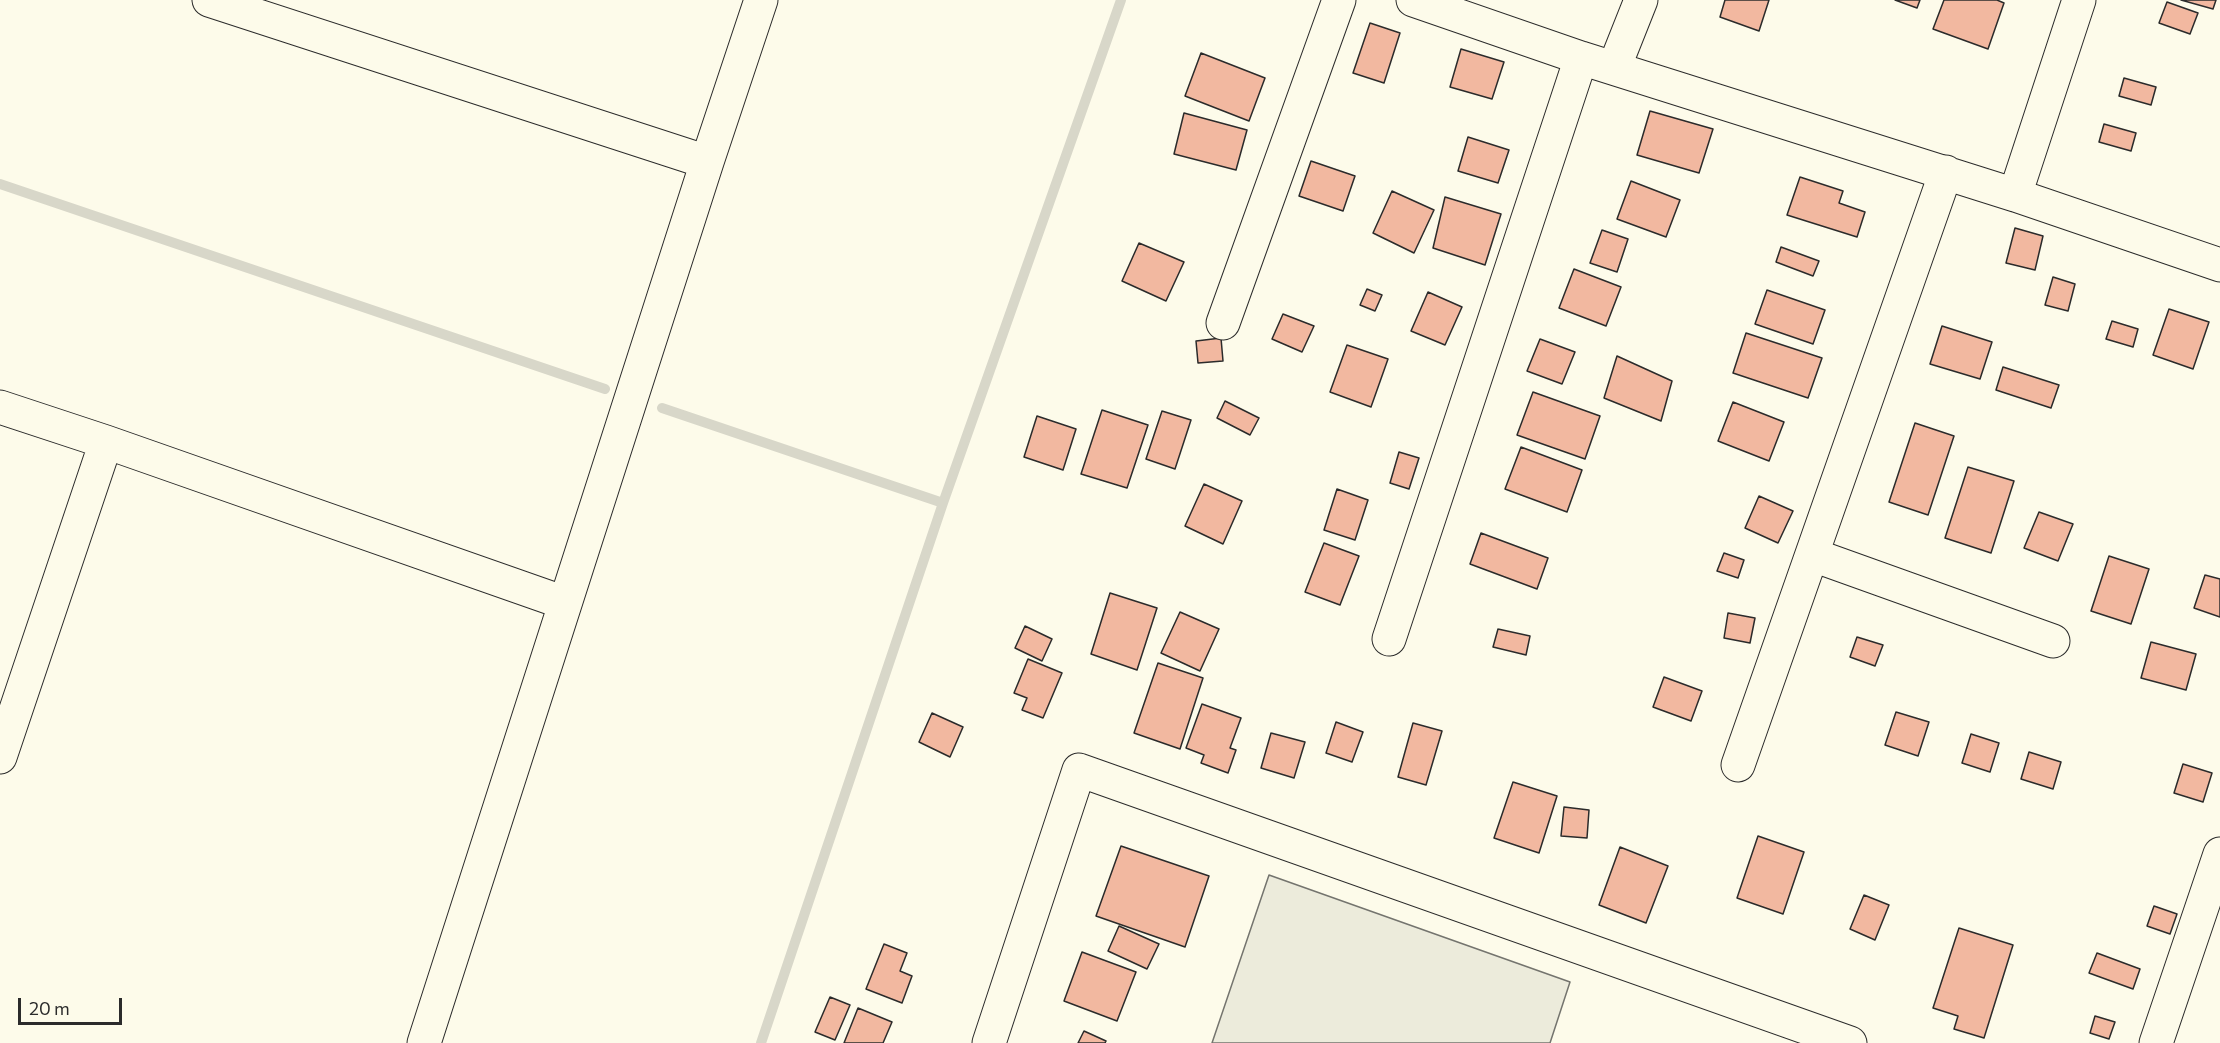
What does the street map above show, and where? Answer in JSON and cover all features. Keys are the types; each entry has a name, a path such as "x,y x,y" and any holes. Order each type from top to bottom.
{"street":[{"path":"209,0 707,162"},
{"path":"424,1043 761,0"},
{"path":"1223,323 1339,0"},
{"path":"1413,0 1581,58 1946,172 2220,265"},
{"path":"1614,68 1641,0"},
{"path":"2014,195 2079,0"},
{"path":"1389,639 1581,58"},
{"path":"1738,765 1946,172"},
{"path":"0,407 565,603"},
{"path":"0,757 106,442"},
{"path":"1813,555 2053,640"},
{"path":"989,1043 1079,770 1850,1043"},
{"path":"2156,1043 2220,854"}],"shaded area":[{"path":"1269,875 1570,982 1550,1043 1212,1043"}],"building":[{"path":"1725,0 1769,0 1759,31 1720,17"},
{"path":"1895,0 1920,0 1917,8"},
{"path":"1944,0 1997,0 2004,3 1988,49 1933,29"},
{"path":"2181,0 2216,0 2213,9"},
{"path":"2167,2 2198,13 2190,34 2159,23"},
{"path":"1370,23 1400,33 1384,83 1353,73"},
{"path":"1461,49 1504,62 1492,99 1450,87"},
{"path":"1201,53 1265,78 1249,121 1185,96"},
{"path":"2124,78 2156,87 2151,105 2119,96"},
{"path":"1650,111 1713,129 1699,173 1637,155"},
{"path":"1184,113 1247,130 1236,170 1174,154"},
{"path":"2104,124 2136,133 2131,151 2099,142"},
{"path":"1468,137 1509,150 1498,183 1458,171"},
{"path":"1311,161 1355,176 1343,211 1299,196"},
{"path":"1800,177 1843,191 1839,203 1865,212 1857,237 1787,215"},
{"path":"1631,181 1680,200 1666,237 1617,219"},
{"path":"1392,191 1434,210 1414,253 1373,233"},
{"path":"1445,197 1501,214 1485,265 1433,248"},
{"path":"2015,228 2043,236 2035,270 2006,263"},
{"path":"1602,230 1628,239 1617,272 1590,263"},
{"path":"1139,243 1184,262 1166,301 1122,281"},
{"path":"1781,247 1819,261 1813,276 1776,262"},
{"path":"1574,269 1621,287 1606,326 1559,308"},
{"path":"2053,277 2075,284 2068,311 2045,305"},
{"path":"1367,289 1382,295 1375,311 1360,305"},
{"path":"1767,290 1825,310 1813,344 1755,324"},
{"path":"1428,292 1462,307 1445,345 1411,331"},
{"path":"2169,309 2209,322 2193,369 2153,355"},
{"path":"1283,314 1314,326 1302,352 1272,339"},
{"path":"2112,321 2138,329 2133,347 2106,339"},
{"path":"1942,326 1992,342 1980,379 1930,364"},
{"path":"1746,333 1822,358 1808,398 1733,373"},
{"path":"1221,338 1223,361 1198,363 1196,341"},
{"path":"1540,339 1575,352 1562,384 1527,371"},
{"path":"1347,345 1388,359 1371,407 1330,392"},
{"path":"1617,356 1672,381 1661,421 1604,398"},
{"path":"2003,367 2059,385 2051,408 1996,390"},
{"path":"1533,392 1600,416 1585,459 1517,435"},
{"path":"1225,401 1259,418 1250,435 1217,418"},
{"path":"1733,402 1784,422 1769,461 1718,441"},
{"path":"1102,410 1148,425 1127,488 1081,474"},
{"path":"1162,411 1191,420 1175,469 1146,459"},
{"path":"1037,416 1076,429 1063,470 1024,457"},
{"path":"1915,423 1954,436 1928,515 1889,502"},
{"path":"1521,447 1582,470 1567,512 1505,489"},
{"path":"1399,452 1419,458 1409,489 1390,483"},
{"path":"1968,467 2014,481 1991,553 1945,538"},
{"path":"1204,484 1242,501 1223,544 1185,526"},
{"path":"1337,489 1368,500 1355,540 1324,530"},
{"path":"1759,496 1793,511 1778,543 1745,528"},
{"path":"2039,512 2073,524 2058,561 2024,548"},
{"path":"1481,533 1548,558 1537,589 1470,564"},
{"path":"1324,543 1359,556 1340,605 1305,592"},
{"path":"1724,553 1744,560 1738,578 1717,571"},
{"path":"2109,556 2149,569 2131,624 2091,611"},
{"path":"2205,575 2220,579 2220,617 2194,608"},
{"path":"1110,593 1157,608 1137,670 1091,654"},
{"path":"1180,612 1219,629 1200,671 1161,653"},
{"path":"1728,613 1755,618 1750,643 1724,638"},
{"path":"1025,626 1052,639 1042,661 1015,648"},
{"path":"1498,629 1530,636 1526,655 1493,647"},
{"path":"1857,637 1883,645 1875,666 1850,657"},
{"path":"2151,642 2196,654 2186,690 2141,678"},
{"path":"1028,659 1062,673 1043,718 1022,710 1027,698 1014,693"},
{"path":"1158,663 1203,678 1180,749 1134,733"},
{"path":"1664,677 1702,691 1691,721 1653,707"},
{"path":"1202,704 1241,718 1230,748 1236,750 1228,773 1201,763 1204,755 1186,748"},
{"path":"1896,712 1929,722 1918,756 1885,745"},
{"path":"932,713 963,727 950,757 919,742"},
{"path":"1336,722 1363,732 1352,762 1326,753"},
{"path":"1413,723 1442,731 1426,785 1398,777"},
{"path":"1271,733 1305,742 1294,778 1261,768"},
{"path":"1971,734 1999,743 1990,772 1962,763"},
{"path":"2029,752 2061,762 2053,789 2021,779"},
{"path":"2183,764 2212,773 2203,802 2174,793"},
{"path":"1513,782 1557,796 1539,853 1494,838"},
{"path":"1564,807 1589,810 1587,838 1561,836"},
{"path":"1758,836 1804,852 1783,914 1737,898"},
{"path":"1121,846 1209,876 1185,947 1096,916"},
{"path":"1620,847 1668,866 1646,923 1599,905"},
{"path":"1864,895 1889,905 1875,940 1850,929"},
{"path":"2154,906 2177,914 2170,934 2147,926"},
{"path":"1119,926 1159,944 1147,969 1108,951"},
{"path":"1959,928 2013,945 1984,1038 1954,1029 1958,1016 1933,1008"},
{"path":"884,944 907,953 900,971 912,976 902,1003 866,989"},
{"path":"1082,952 1136,972 1117,1021 1064,1001"},
{"path":"2097,953 2140,969 2133,989 2089,973"},
{"path":"830,997 850,1005 835,1040 815,1032"},
{"path":"858,1008 892,1022 883,1043 844,1043"},
{"path":"2095,1016 2115,1022 2109,1039 2090,1033"},
{"path":"1084,1031 1106,1041 1105,1043 1078,1043"}],"waterway":[{"path":"761,1043 943,503 1121,0"},
{"path":"0,184 605,389"},
{"path":"662,408 943,503"}]}
